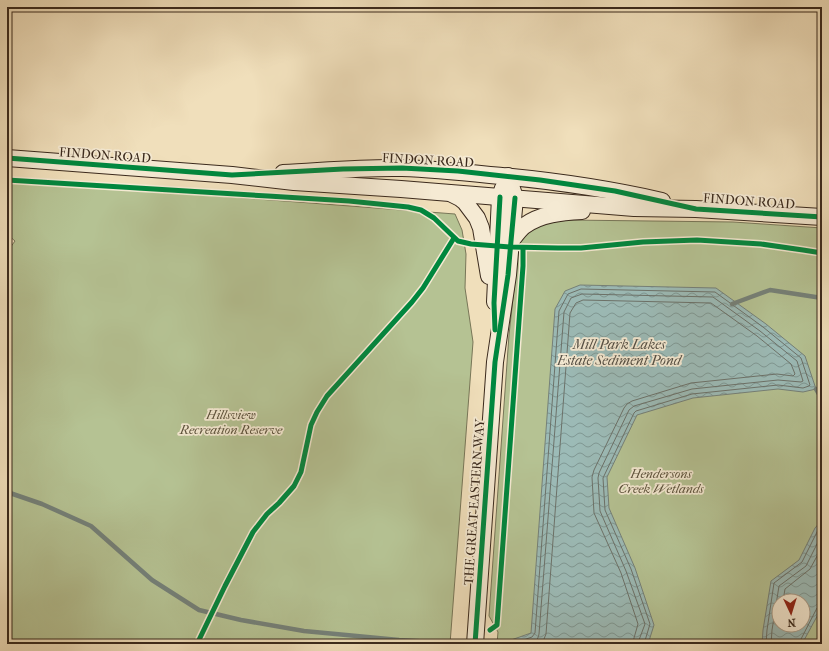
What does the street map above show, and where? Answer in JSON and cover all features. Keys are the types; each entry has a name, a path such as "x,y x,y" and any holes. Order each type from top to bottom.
{"street":[{"name":"FINDON ROAD","path":"7,158 634,208 696,209 822,217"},
{"name":"FINDON ROAD","path":"232,175 343,169 402,168 458,171 540,180 615,191 696,209"},
{"path":"507,198 508,176"},
{"path":"451,194 465,202 477,218 481,228 494,303"},
{"name":"THE GREAT EASTERN WAY","path":"476,637 495,362 508,275 511,241 507,198"},
{"name":"THE GREAT EASTERN WAY","path":"495,362 494,303 507,198"},
{"path":"511,241 523,227 532,221 545,216 563,212 634,208"}],"green space":[{"name":"Hillsview Recreation Reserve","path":"7,180 455,214 462,230 466,254 465,288 473,342 450,644 7,644 7,252 15,241 7,234"},
{"name":"Hendersons Creek Wetlands","path":"568,220 733,222 822,228 822,644 497,644 498,632 489,616 509,335 519,243 535,228 546,224"}],"water":[{"name":"Mill Park Lakes Estate Sediment Pond","path":"580,285 716,288 766,324 805,356 816,389 803,392 778,389 693,398 637,415 607,477 609,508 635,568 654,625 648,644 501,644 501,642 531,633 555,309 565,291"},
{"path":"822,520 821,609 811,627 811,593 771,593 771,633 808,633 802,644 762,644 771,581 799,560 815,528"}],"waterway":[{"path":"732,304 770,290 822,298"},
{"path":"816,389 822,399"},
{"path":"7,492 42,504 91,526 152,580 199,610 241,620 304,631 399,640 467,644"}],"cycle path":[{"path":"7,158 232,175 343,169 402,168 458,171 540,180 615,191 696,209 822,217"},
{"path":"7,180 349,201 408,207 421,210 434,218 458,241 471,244 511,247 581,248 643,242 697,240 761,244 822,253"},
{"path":"495,330 494,303 500,197"},
{"path":"475,644 495,362 508,275 515,198"},
{"path":"197,644 253,532 267,514 294,486 301,472 311,425 327,396 412,302 423,288 454,238"},
{"path":"490,630 497,625 523,266 523,248"}]}
